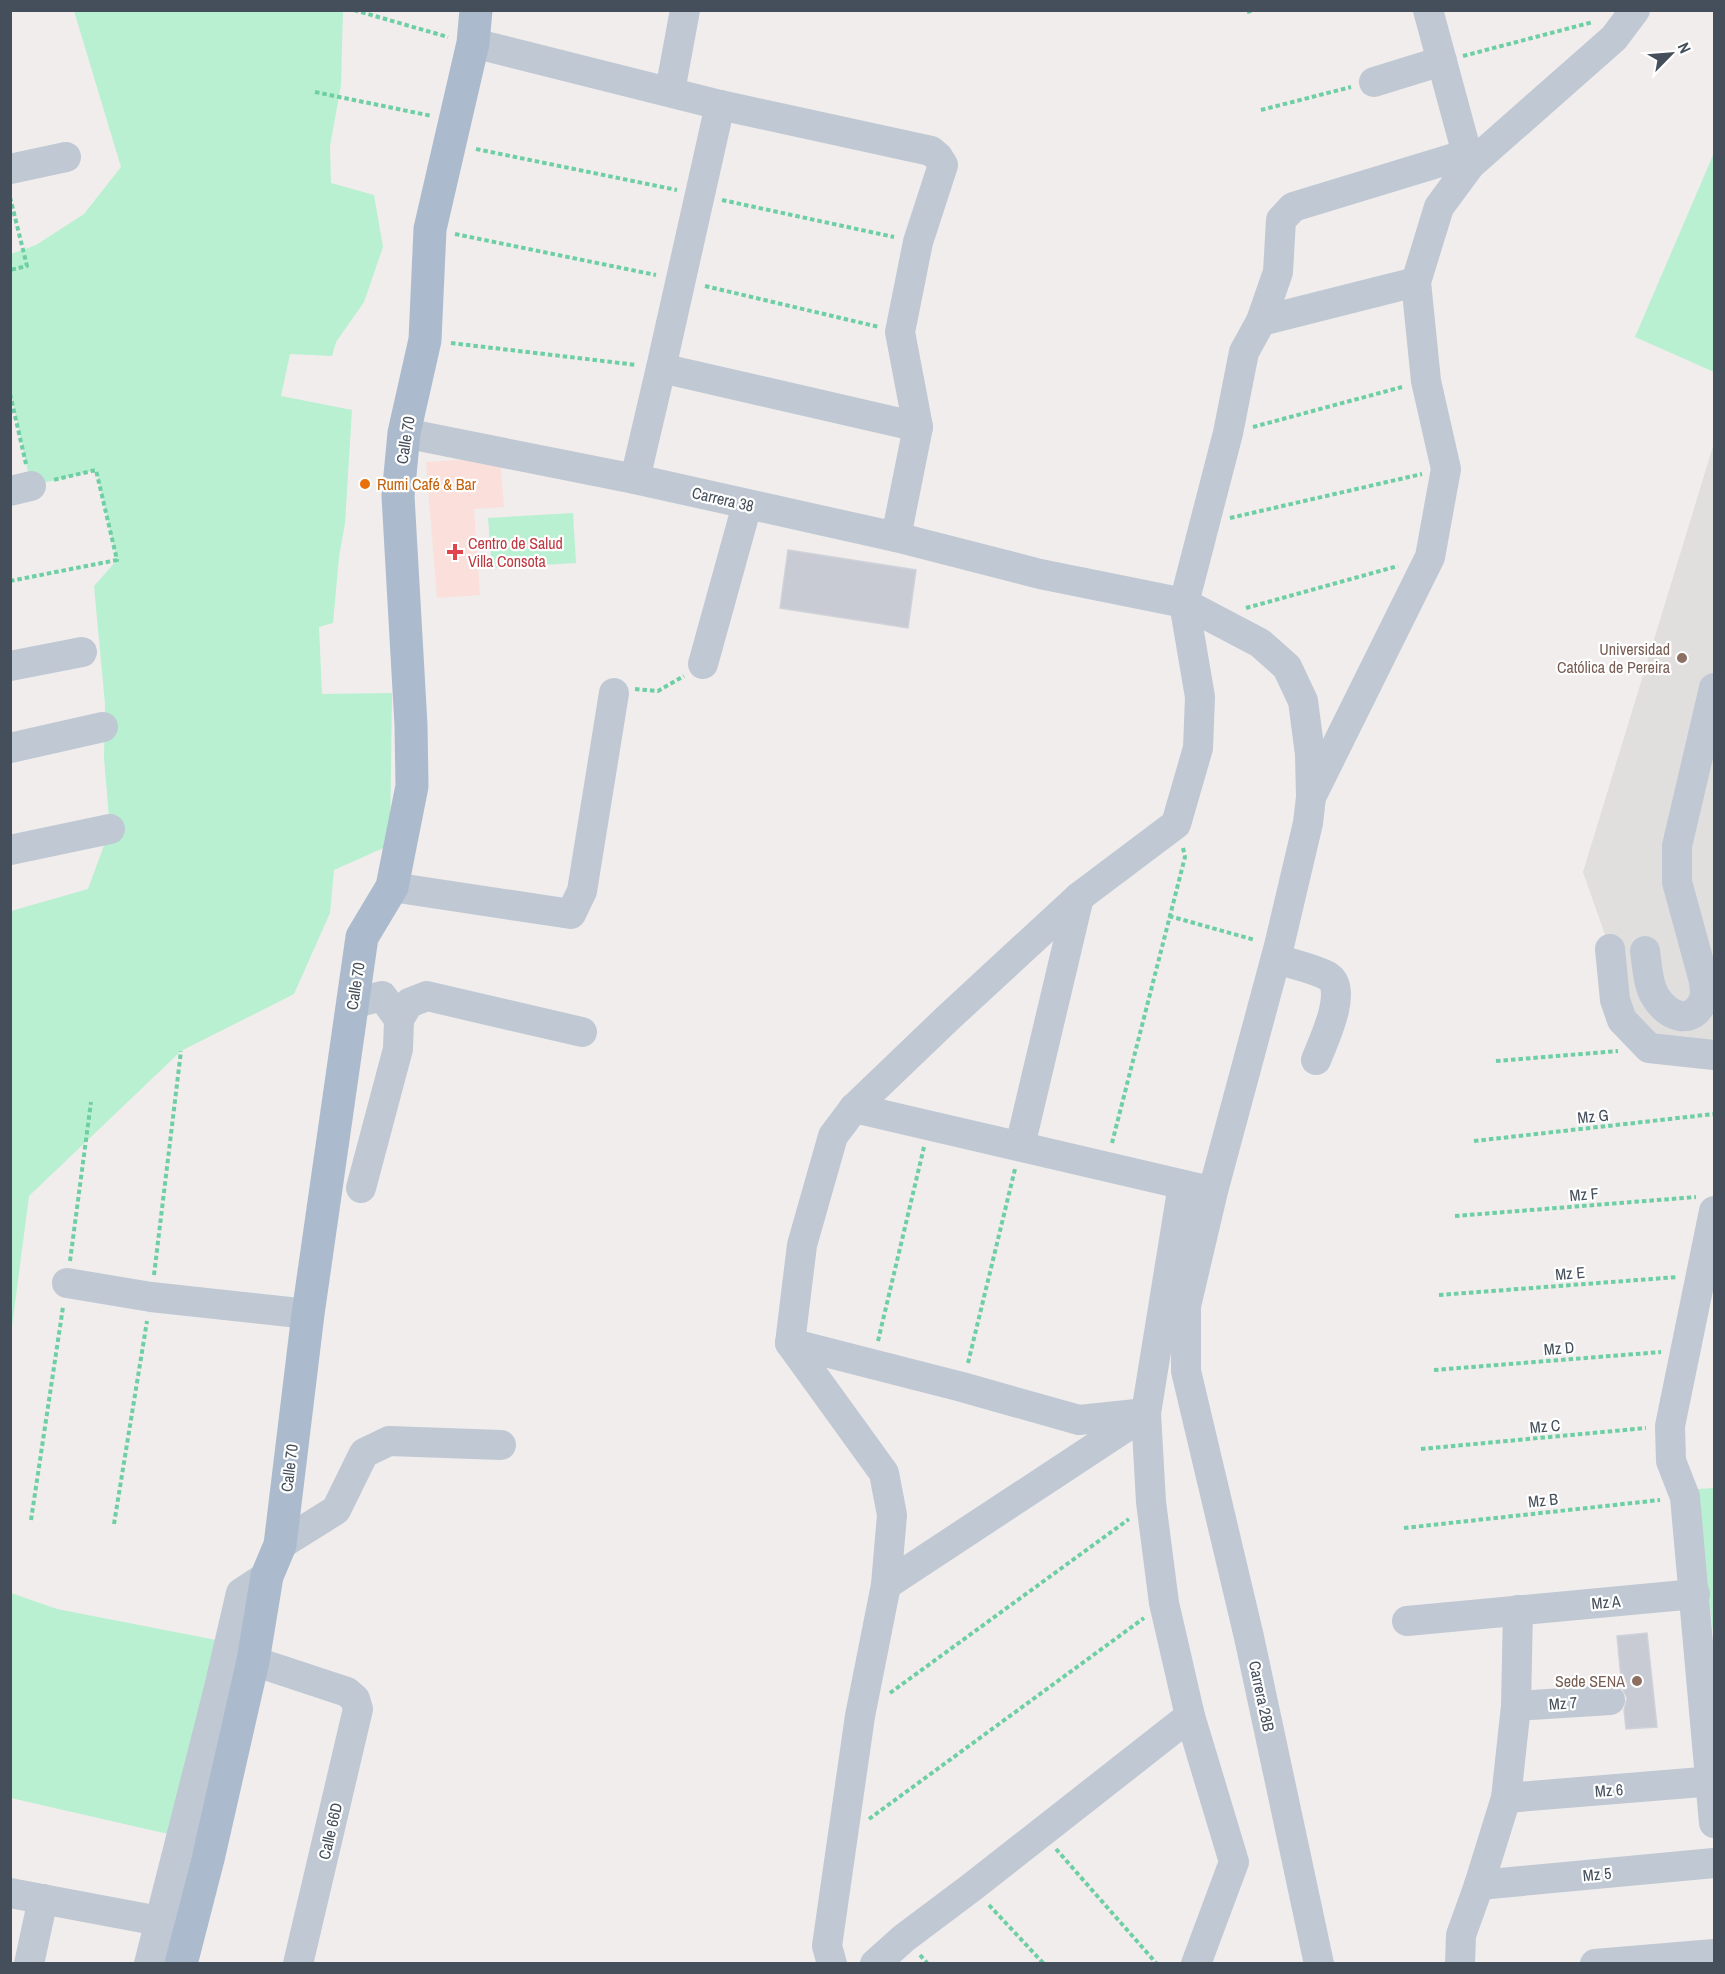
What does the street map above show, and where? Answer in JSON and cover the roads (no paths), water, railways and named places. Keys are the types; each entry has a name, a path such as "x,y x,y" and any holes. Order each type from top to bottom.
{"main road":[{"name":"Calle 70","path":"181,1964 208,1859 253,1661 267,1576 280,1545 308,1314 362,937 392,887 412,786 411,724 398,496 404,433 425,340 430,229 473,44 476,10"}],"street":[{"path":"670,91 685,10"},
{"path":"1428,10 1468,159"},
{"path":"1311,797 1430,557 1446,469 1426,381 1416,282 1439,207 1468,159 1614,38 1635,11"},
{"path":"473,44 720,105 931,151 938,157 943,165 918,242 900,332 918,427 896,537"},
{"path":"1374,82 1442,61"},
{"path":"634,479 720,105"},
{"path":"10,168 66,157"},
{"path":"832,1964 827,1946 860,1716 886,1585 892,1515 884,1473 790,1343 802,1245 833,1136 854,1108 1079,897 1176,824 1198,748 1200,697 1184,603 1228,434 1244,352 1261,321 1278,272 1281,220 1293,207 1468,159"},
{"path":"1261,321 1416,282"},
{"path":"661,368 918,427"},
{"name":"Carrera 38","path":"404,433 634,479 896,537 1040,574 1184,603 1260,643 1287,667 1303,701 1310,754 1311,797"},
{"path":"703,664 747,505"},
{"path":"10,666 82,652"},
{"path":"1645,951 1653,994 1663,1008 1674,1016 1687,1016 1697,1011 1705,997 1704,981 1677,882 1677,846 1714,688"},
{"path":"392,887 571,914 582,891 614,693"},
{"path":"1303,701 1329,711 1352,715"},
{"path":"10,748 103,728"},
{"name":"Carrera 28B","path":"1311,797 1308,823 1277,953 1213,1191 1186,1306 1186,1371 1249,1637 1319,1964"},
{"path":"10,850 110,829"},
{"path":"1020,1146 1079,897"},
{"path":"1610,949 1615,1000 1622,1020 1649,1048 1714,1056"},
{"path":"1277,953 1328,976 1335,983 1337,1000 1316,1060"},
{"path":"352,1004 382,996 399,1019"},
{"path":"361,1188 398,1049 399,1019 409,1004 428,996 582,1032"},
{"path":"854,1108 1213,1191"},
{"path":"1183,1185 1146,1413 1151,1502 1164,1603 1190,1716 1234,1862 1196,1964"},
{"path":"1709,1203 1702,1275 1670,1426 1671,1461 1685,1497 1713,1782 1714,1823"},
{"path":"67,1282 151,1297 308,1314"},
{"path":"790,1343 1079,1420 1146,1413"},
{"path":"886,1585 1146,1413"},
{"path":"280,1545 336,1510 364,1453 389,1441 501,1445"},
{"path":"149,1964 241,1593 267,1576"},
{"name":"Mz A","path":"1407,1621 1695,1594"},
{"path":"1460,1964 1461,1935 1506,1798 1516,1706 1518,1610"},
{"name":"Calle 66D","path":"253,1661 347,1692 355,1699 358,1709 298,1964"},
{"name":"Mz 7","path":"1516,1706 1610,1700"},
{"path":"875,1964 903,1938 972,1887 1190,1716"},
{"name":"Mz 6","path":"1506,1798 1713,1782"},
{"name":"Mz 5","path":"1479,1885 1714,1863"},
{"path":"10,1893 159,1921"},
{"path":"29,1964 44,1899"},
{"path":"1595,1964 1714,1954"}],"place":[{"name":"Rumi Café & Bar","path":"365,484"},
{"name":"Centro de Salud Villa Consota","path":"455,552"},
{"name":"Universidad Católica de Pereira","path":"1682,658"},
{"name":"Sede SENA","path":"1637,1681"}]}
